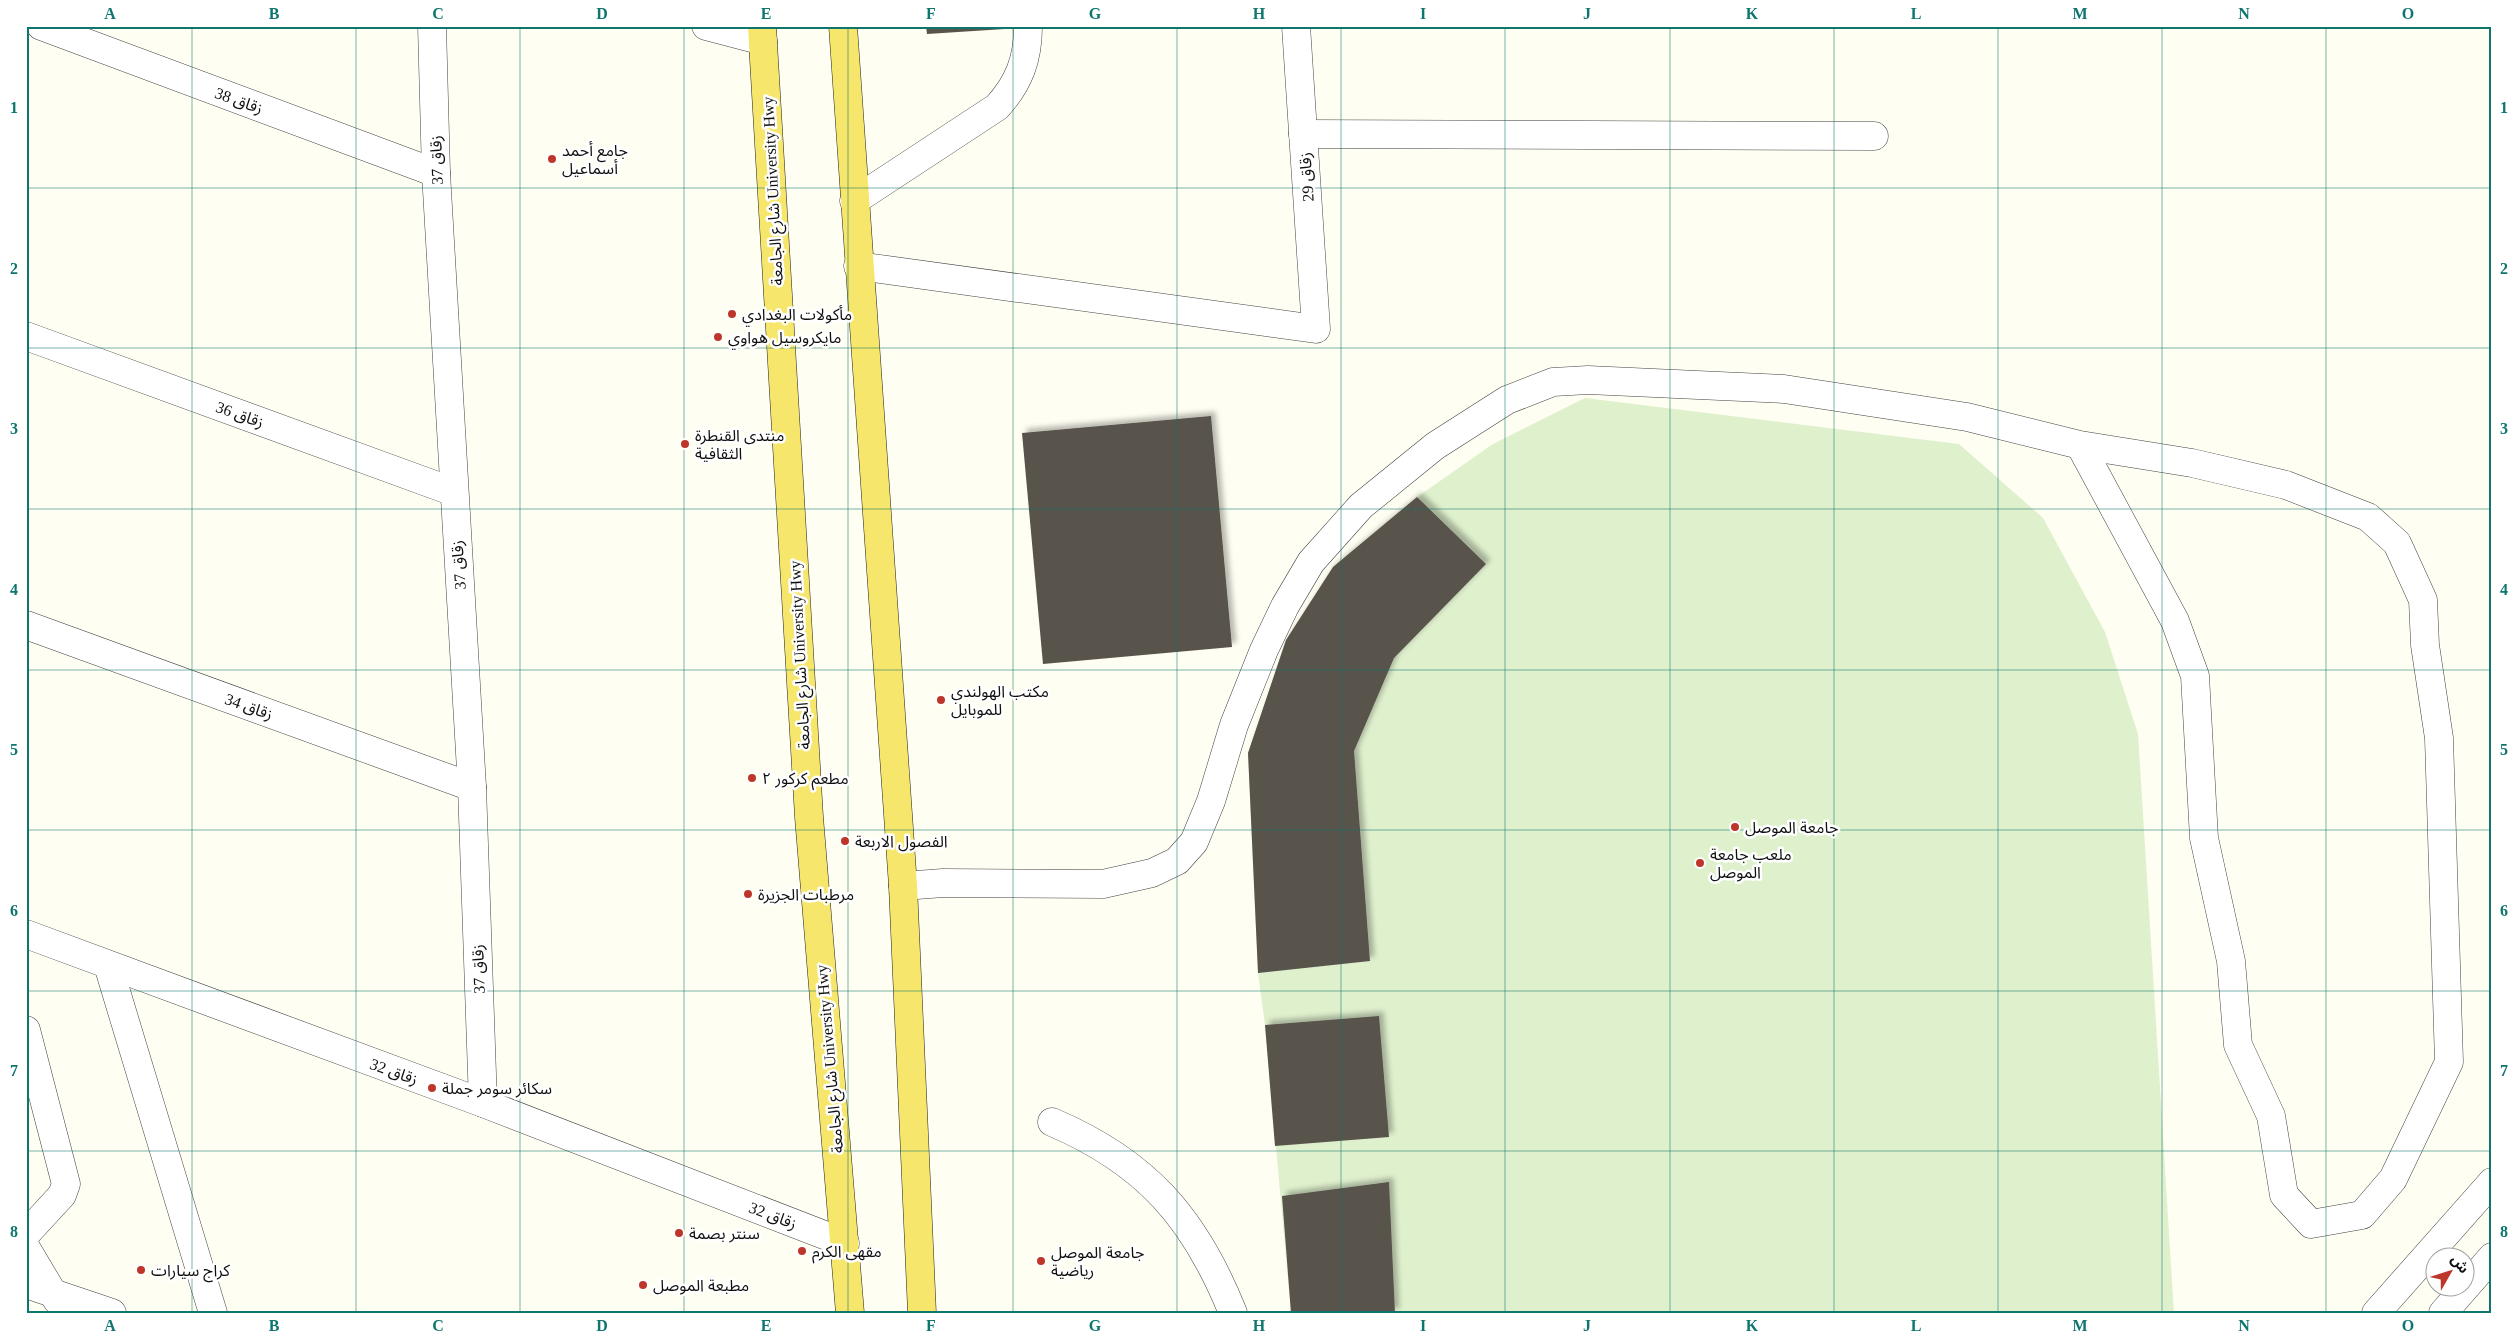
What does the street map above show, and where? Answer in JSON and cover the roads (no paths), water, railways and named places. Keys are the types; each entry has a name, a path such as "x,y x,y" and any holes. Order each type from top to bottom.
{"main road":[{"path":"843,26 858,266 903,886 922,1313"},
{"name":"شارع الجامعة University Hwy","path":"763,34 808,817 850,1313"}],"street":[{"name":"زقاق 38","path":"42,26 436,173"},
{"name":"زقاق 37","path":"432,26 436,173 472,787 483,1103"},
{"path":"706,26 763,34"},
{"name":"زقاق 29","path":"858,266 1316,329 1296,26"},
{"path":"854,201 997,107 1018,80 1026,54 1028,27"},
{"path":"1303,134 1874,136"},
{"name":"زقاق 36","path":"26,336 454,492"},
{"path":"903,886 943,883 1103,884 1152,873 1177,861 1194,842 1211,800 1234,725 1264,650 1285,606 1312,562 1361,506 1435,446 1507,400 1553,382 1588,380 1784,389 1967,418 2080,445 2192,463 2286,486 2368,518 2397,544 2423,600 2425,645 2440,738 2449,1062 2393,1179 2362,1215 2311,1224 2284,1195 2271,1116 2238,1045 2231,961 2204,838 2195,676 2175,621 2080,445"},
{"name":"زقاق 34","path":"26,625 472,787"},
{"name":"زقاق 32","path":"26,934 483,1103 845,1243"},
{"path":"108,965 213,1313"},
{"path":"26,1030 66,1184 62,1195 26,1234"},
{"path":"1052,1122 1082,1135 1110,1152 1161,1193 1182,1218 1205,1255 1232,1313"},
{"path":"2376,1313 2492,1182"},
{"path":"26,1248 58,1304"},
{"path":"2443,1313 2492,1257"},
{"path":"26,1284 58,1304 112,1313"}],"place":[{"name":"جامع أحمد أسماعيل","path":"552,159"},
{"name":"مأكولات البغدادي","path":"732,314"},
{"name":"مايكروسيل هواوي","path":"718,337"},
{"name":"منتدى القنطرة الثقافية","path":"685,444"},
{"name":"مكتب الهولندي للموبايل","path":"941,700"},
{"name":"مطعم كركور ٢","path":"752,778"},
{"name":"جامعة الموصل","path":"1735,827"},
{"name":"الفصول الاربعة","path":"845,841"},
{"name":"ملعب جامعة الموصل","path":"1700,863"},
{"name":"مرطبات الجزيرة","path":"748,894"},
{"name":"سكائر سومر جملة","path":"432,1088"},
{"name":"سنتر بصمة","path":"679,1233"},
{"name":"مقهى الكرم","path":"802,1251"},
{"name":"جامعة الموصل رياضية","path":"1041,1261"},
{"name":"كراج سيارات","path":"141,1270"},
{"name":"مطبعة الموصل","path":"643,1285"}]}
